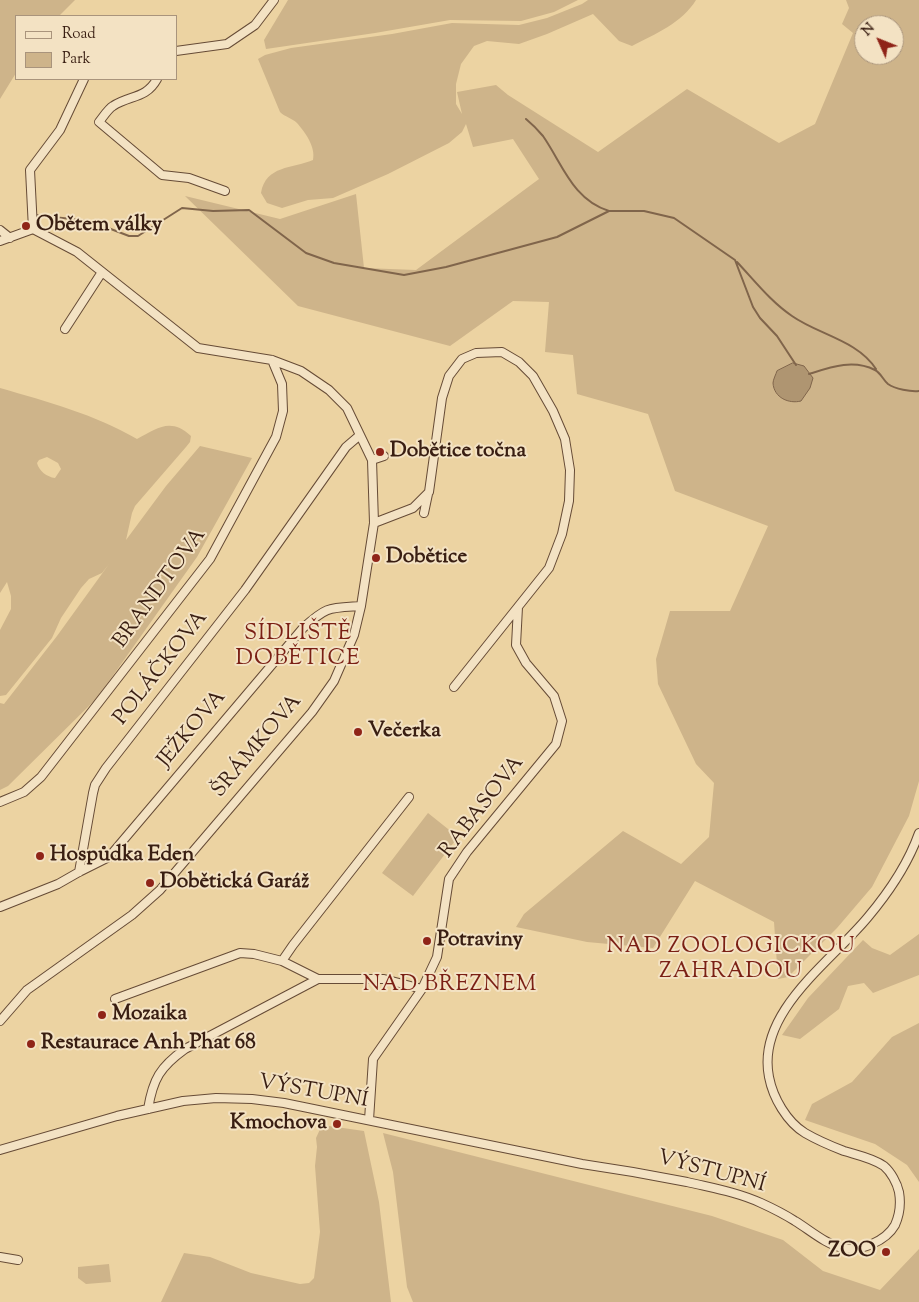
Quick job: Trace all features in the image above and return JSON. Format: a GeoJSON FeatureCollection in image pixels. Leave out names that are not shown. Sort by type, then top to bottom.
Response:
{"type":"FeatureCollection","features":[{"type":"Feature","properties":{"kind":"street"},"geometry":{"type":"LineString","coordinates":[[178,52],[227,44],[255,25],[274,0]]}},
{"type":"Feature","properties":{"kind":"street"},"geometry":{"type":"LineString","coordinates":[[0,241],[34,229],[30,170],[60,130],[84,80]]}},
{"type":"Feature","properties":{"kind":"street"},"geometry":{"type":"LineString","coordinates":[[156,80],[153,86],[144,93],[112,106],[99,122],[162,175],[189,178],[225,191]]}},
{"type":"Feature","properties":{"kind":"street","name":"ŠRÁMKOVA"},"geometry":{"type":"LineString","coordinates":[[2,1015],[27,990],[132,915],[160,890],[299,727],[329,688],[345,659],[354,635],[361,606],[374,523],[372,460],[347,408],[329,390],[301,371],[272,360],[198,348],[77,252],[34,229]]}},
{"type":"Feature","properties":{"kind":"street"},"geometry":{"type":"LineString","coordinates":[[0,230],[10,238]]}},
{"type":"Feature","properties":{"kind":"street"},"geometry":{"type":"LineString","coordinates":[[66,329],[102,272]]}},
{"type":"Feature","properties":{"kind":"street"},"geometry":{"type":"LineString","coordinates":[[424,513],[429,492],[442,398],[449,376],[462,359],[476,353],[502,352],[519,362],[533,376],[553,411],[565,439],[570,470],[569,500],[562,534],[548,568],[454,687]]}},
{"type":"Feature","properties":{"kind":"street","name":"BRANDTOVA"},"geometry":{"type":"LineString","coordinates":[[0,802],[24,792],[41,777],[210,558],[276,437],[283,411],[282,384],[272,360]]}},
{"type":"Feature","properties":{"kind":"street","name":"POLÁČKOVA"},"geometry":{"type":"LineString","coordinates":[[79,872],[96,785],[106,768],[246,590],[346,447],[360,435]]}},
{"type":"Feature","properties":{"kind":"street"},"geometry":{"type":"LineString","coordinates":[[372,460],[384,456]]}},
{"type":"Feature","properties":{"kind":"street"},"geometry":{"type":"LineString","coordinates":[[374,523],[413,508],[429,492]]}},
{"type":"Feature","properties":{"kind":"street","name":"JEŽKOVA"},"geometry":{"type":"LineString","coordinates":[[79,872],[109,857],[303,628],[318,614],[330,608],[361,606]]}},
{"type":"Feature","properties":{"kind":"street","name":"RABASOVA"},"geometry":{"type":"LineString","coordinates":[[370,1120],[373,1059],[422,989],[436,957],[449,879],[467,852],[556,744],[562,721],[554,696],[526,663],[516,646],[518,607]]}},
{"type":"Feature","properties":{"kind":"street"},"geometry":{"type":"LineString","coordinates":[[282,961],[408,798]]}},
{"type":"Feature","properties":{"kind":"street","name":"VÝSTUPNÍ"},"geometry":{"type":"LineString","coordinates":[[0,1150],[148,1108],[184,1101],[216,1098],[252,1099],[284,1103],[582,1164],[640,1173],[744,1196],[792,1218],[830,1244],[855,1249],[882,1238],[894,1227],[901,1201],[898,1187],[884,1166],[823,1142],[795,1126],[774,1095],[767,1066],[768,1047],[771,1034],[789,1002],[868,917],[900,872],[919,833]]}},
{"type":"Feature","properties":{"kind":"street"},"geometry":{"type":"LineString","coordinates":[[0,907],[58,884],[79,872]]}},
{"type":"Feature","properties":{"kind":"street"},"geometry":{"type":"LineString","coordinates":[[115,999],[240,953],[254,954],[282,961],[318,979],[384,979],[422,989]]}},
{"type":"Feature","properties":{"kind":"street"},"geometry":{"type":"LineString","coordinates":[[148,1108],[150,1095],[161,1070],[168,1061],[185,1049],[318,979]]}},
{"type":"Feature","properties":{"kind":"street"},"geometry":{"type":"LineString","coordinates":[[0,1256],[18,1260]]}},
{"type":"Feature","properties":{"kind":"green space"},"geometry":{"type":"Polygon","coordinates":[[[0,0],[75,0],[60,15],[15,15],[15,75],[0,99],[0,0]]]}},
{"type":"Feature","properties":{"kind":"green space"},"geometry":{"type":"Polygon","coordinates":[[[288,0],[578,0],[554,12],[521,21],[450,20],[266,49],[264,40],[288,0]]]}},
{"type":"Feature","properties":{"kind":"green space"},"geometry":{"type":"Polygon","coordinates":[[[588,0],[696,0],[676,21],[632,46],[619,41],[593,14],[519,44],[487,41],[474,46],[461,64],[456,84],[456,104],[462,114],[457,92],[496,85],[508,95],[598,152],[687,89],[779,143],[815,124],[853,33],[842,24],[849,8],[846,0],[919,0],[919,781],[909,816],[872,887],[837,928],[788,977],[778,979],[774,922],[695,881],[653,948],[587,942],[516,927],[524,914],[623,831],[681,864],[709,837],[714,783],[696,764],[658,684],[656,659],[670,611],[730,611],[768,526],[675,491],[648,414],[577,394],[573,355],[545,352],[549,302],[513,301],[450,346],[298,306],[185,196],[280,219],[356,194],[364,268],[416,270],[539,179],[513,139],[473,147],[466,124],[462,132],[449,143],[388,174],[333,198],[308,200],[282,208],[267,203],[261,193],[268,177],[281,169],[313,160],[314,155],[306,135],[297,123],[280,112],[258,59],[265,55],[291,48],[392,34],[452,23],[519,25],[547,18],[588,0]]]}},
{"type":"Feature","properties":{"kind":"green space"},"geometry":{"type":"Polygon","coordinates":[[[0,388],[104,422],[137,439],[164,426],[177,427],[191,436],[190,442],[186,447],[135,506],[126,540],[166,486],[200,446],[252,458],[197,557],[97,698],[8,786],[0,790],[0,703],[4,704],[57,636],[109,564],[102,573],[89,579],[81,588],[61,618],[52,638],[6,695],[0,696],[0,630],[11,609],[11,596],[7,582],[0,593],[0,388]],[[47,457],[39,460],[37,463],[44,473],[55,478],[61,469],[58,463],[47,457]]]}},
{"type":"Feature","properties":{"kind":"green space"},"geometry":{"type":"Polygon","coordinates":[[[428,813],[458,837],[413,896],[382,873],[428,813]]]}},
{"type":"Feature","properties":{"kind":"green space"},"geometry":{"type":"Polygon","coordinates":[[[919,934],[919,975],[873,993],[864,983],[848,986],[839,1009],[800,1039],[782,1035],[808,998],[863,940],[872,948],[890,955],[919,934]]]}},
{"type":"Feature","properties":{"kind":"green space"},"geometry":{"type":"Polygon","coordinates":[[[919,1023],[919,1182],[907,1165],[875,1144],[805,1120],[812,1104],[852,1082],[892,1037],[919,1023]]]}},
{"type":"Feature","properties":{"kind":"green space"},"geometry":{"type":"Polygon","coordinates":[[[322,1125],[364,1131],[379,1202],[391,1302],[161,1302],[184,1253],[210,1257],[251,1273],[300,1284],[309,1283],[314,1278],[320,1232],[315,1166],[316,1138],[322,1125]]]}},
{"type":"Feature","properties":{"kind":"green space"},"geometry":{"type":"Polygon","coordinates":[[[383,1133],[712,1216],[783,1240],[823,1271],[880,1290],[919,1249],[919,1302],[413,1302],[407,1287],[393,1172],[383,1133]]]}},
{"type":"Feature","properties":{"kind":"green space"},"geometry":{"type":"Polygon","coordinates":[[[109,1264],[111,1282],[86,1284],[78,1278],[78,1267],[109,1264]]]}},
{"type":"Feature","properties":{"kind":"shaded area"},"geometry":{"type":"Polygon","coordinates":[[[793,363],[804,366],[813,378],[810,388],[801,401],[796,402],[787,401],[779,396],[773,383],[777,371],[793,363]]]}},
{"type":"Feature","properties":{"kind":"waterway"},"geometry":{"type":"LineString","coordinates":[[526,119],[543,136],[570,180],[586,199],[609,211]]}},
{"type":"Feature","properties":{"kind":"waterway"},"geometry":{"type":"LineString","coordinates":[[35,215],[90,221],[129,236],[138,236],[182,208],[213,211],[249,210],[306,253],[334,263],[404,275],[446,267],[557,237],[609,211],[644,211],[674,218],[735,260],[753,307],[760,318],[777,336],[796,365]]}},
{"type":"Feature","properties":{"kind":"waterway"},"geometry":{"type":"LineString","coordinates":[[737,262],[784,310],[803,323],[859,351],[876,369]]}},
{"type":"Feature","properties":{"kind":"waterway"},"geometry":{"type":"LineString","coordinates":[[809,374],[842,365],[858,365],[877,371],[891,386],[903,390],[919,391]]}},
{"type":"Feature","properties":{"kind":"place","name":"Obětem války"},"geometry":{"type":"Point","coordinates":[26,226]}},
{"type":"Feature","properties":{"kind":"place","name":"Dobětice točna"},"geometry":{"type":"Point","coordinates":[380,452]}},
{"type":"Feature","properties":{"kind":"place","name":"Dobětice"},"geometry":{"type":"Point","coordinates":[376,558]}},
{"type":"Feature","properties":{"kind":"place","name":"Večerka"},"geometry":{"type":"Point","coordinates":[358,732]}},
{"type":"Feature","properties":{"kind":"place","name":"Hospůdka Eden"},"geometry":{"type":"Point","coordinates":[40,856]}},
{"type":"Feature","properties":{"kind":"place","name":"Dobětická Garáž"},"geometry":{"type":"Point","coordinates":[150,883]}},
{"type":"Feature","properties":{"kind":"place","name":"Potraviny"},"geometry":{"type":"Point","coordinates":[427,941]}},
{"type":"Feature","properties":{"kind":"place","name":"Mozaika"},"geometry":{"type":"Point","coordinates":[102,1015]}},
{"type":"Feature","properties":{"kind":"place","name":"Restaurace Anh Phat 68"},"geometry":{"type":"Point","coordinates":[31,1044]}},
{"type":"Feature","properties":{"kind":"place","name":"Kmochova"},"geometry":{"type":"Point","coordinates":[337,1124]}},
{"type":"Feature","properties":{"kind":"place","name":"ZOO"},"geometry":{"type":"Point","coordinates":[886,1252]}},
{"type":"Feature","properties":{"kind":"district","name":"SÍDLIŠTĚ DOBĚTICE"},"geometry":{"type":"Point","coordinates":[298,648]}},
{"type":"Feature","properties":{"kind":"district","name":"NAD ZOOLOGICKOU ZAHRADOU"},"geometry":{"type":"Point","coordinates":[731,960]}},
{"type":"Feature","properties":{"kind":"district","name":"NAD BŘEZNEM"},"geometry":{"type":"Point","coordinates":[450,986]}}]}
